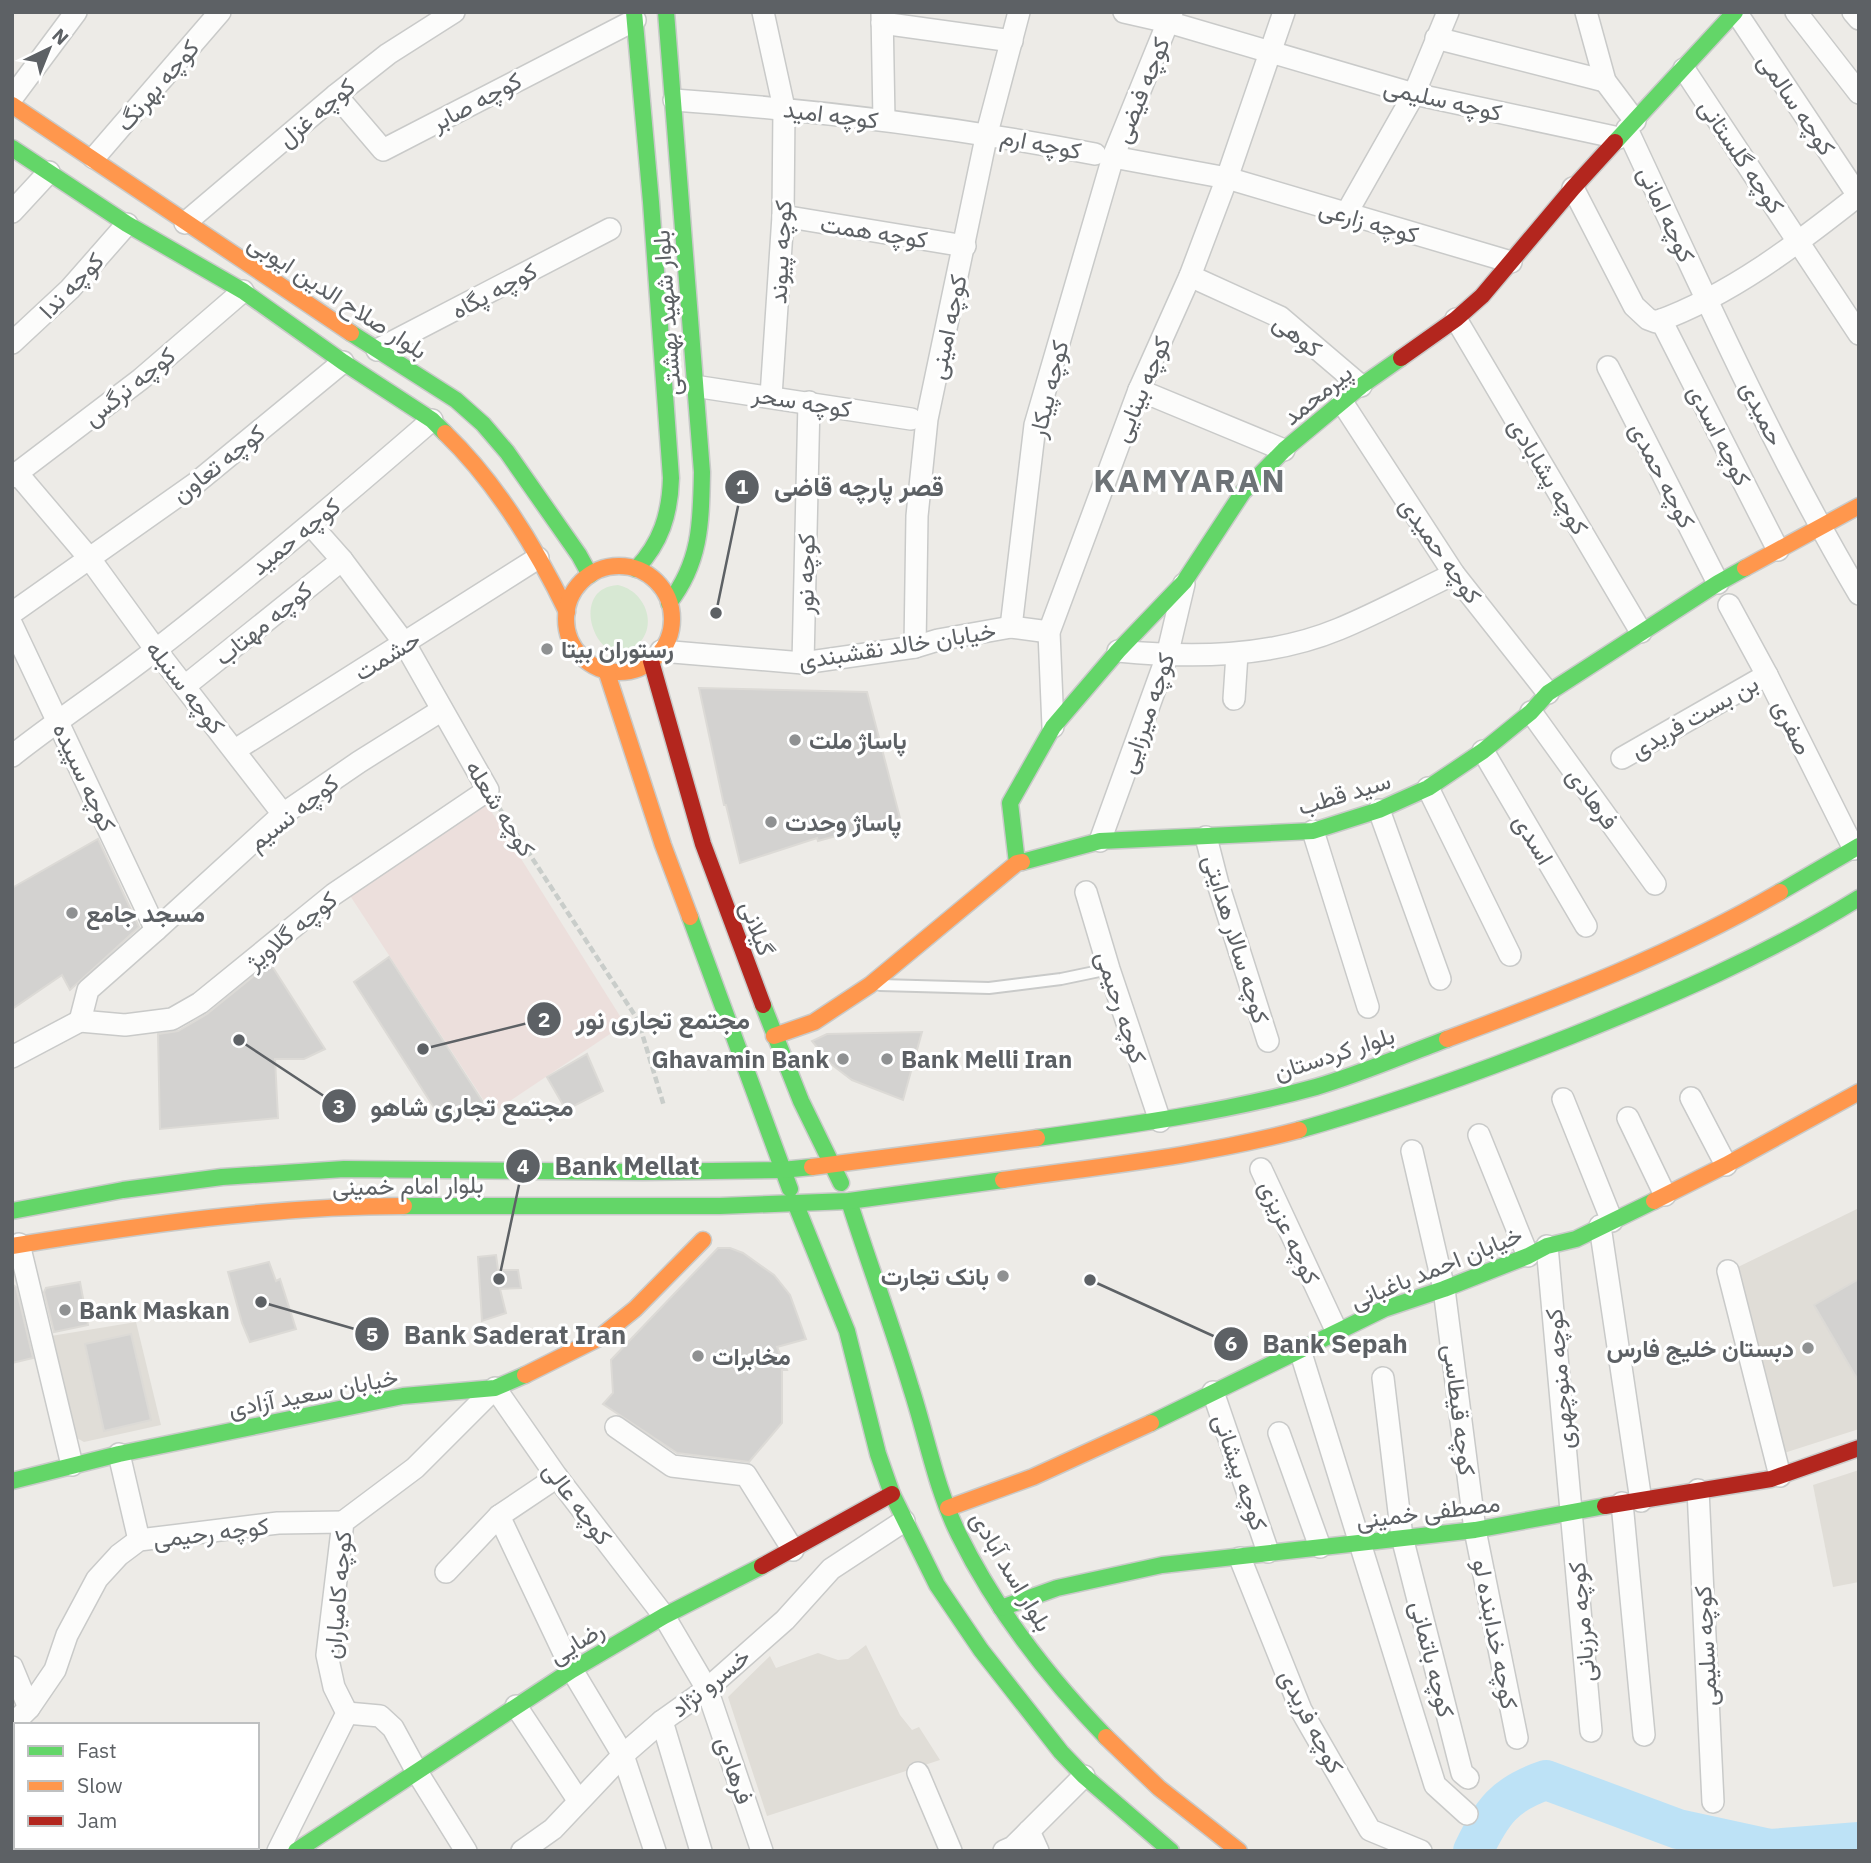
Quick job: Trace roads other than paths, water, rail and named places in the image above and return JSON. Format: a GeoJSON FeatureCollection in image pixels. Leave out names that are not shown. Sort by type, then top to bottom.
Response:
{"type":"FeatureCollection","features":[{"type":"Feature","properties":{"kind":"main road","name":"بلوار شهید بهشتی"},"geometry":{"type":"LineString","coordinates":[[666,12],[702,472],[699,531],[687,577],[670,603]]}},
{"type":"Feature","properties":{"kind":"main road","name":"پیرمحمد"},"geometry":{"type":"LineString","coordinates":[[1017,863],[1010,803],[1053,727],[1118,651],[1184,582],[1243,492],[1284,450],[1361,386],[1456,319],[1482,296],[1573,188],[1736,12]]}},
{"type":"Feature","properties":{"kind":"main road","name":"بلوار شهید بهشتی"},"geometry":{"type":"LineString","coordinates":[[635,16],[671,478],[669,509],[664,527],[651,555],[636,569]]}},
{"type":"Feature","properties":{"kind":"main road","name":"بلوار صلاح الدین ایوبی"},"geometry":{"type":"LineString","coordinates":[[12,105],[377,351],[456,400],[483,424],[507,452],[590,575]]}},
{"type":"Feature","properties":{"kind":"main road","name":"بلوار صلاح الدین ایوبی"},"geometry":{"type":"LineString","coordinates":[[12,148],[127,224],[243,291],[343,362],[432,420],[467,454],[503,503],[538,558],[567,612]]}},
{"type":"Feature","properties":{"kind":"main road","name":"سید قطب"},"geometry":{"type":"LineString","coordinates":[[774,1037],[814,1022],[870,985],[1017,863],[1100,841],[1314,831],[1378,810],[1428,788],[1483,751],[1531,712],[1548,694],[1641,632],[1718,583],[1859,506]]}},
{"type":"Feature","properties":{"kind":"main road"},"geometry":{"type":"LineString","coordinates":[[612,566],[636,569],[657,582],[670,603],[670,633],[656,656],[630,670],[606,670],[586,659],[576,648],[567,627],[567,612],[574,591],[590,575],[612,566]]}},
{"type":"Feature","properties":{"kind":"main road","name":"گیلانی"},"geometry":{"type":"LineString","coordinates":[[656,656],[703,844],[774,1037],[849,1201]]}},
{"type":"Feature","properties":{"kind":"main road"},"geometry":{"type":"LineString","coordinates":[[606,670],[663,845],[782,1170],[848,1331],[878,1454],[904,1521],[937,1585],[981,1650],[1061,1752],[1084,1776],[1171,1851]]}},
{"type":"Feature","properties":{"kind":"main road","name":"بلوار کردستان"},"geometry":{"type":"LineString","coordinates":[[782,1170],[894,1158],[1160,1121],[1244,1105],[1319,1086],[1513,1014],[1656,955],[1747,911],[1856,848]]}},
{"type":"Feature","properties":{"kind":"main road"},"geometry":{"type":"LineString","coordinates":[[849,1201],[1168,1157],[1250,1143],[1342,1118],[1462,1079],[1659,1001],[1736,967],[1859,898]]}},
{"type":"Feature","properties":{"kind":"main road","name":"خیابان احمد باغبانی"},"geometry":{"type":"LineString","coordinates":[[948,1508],[1033,1477],[1384,1309],[1444,1289],[1547,1246],[1576,1239],[1726,1165],[1859,1093]]}},
{"type":"Feature","properties":{"kind":"main road","name":"بلوار امام خمینی"},"geometry":{"type":"LineString","coordinates":[[12,1211],[123,1190],[222,1177],[344,1169],[629,1172],[782,1170]]}},
{"type":"Feature","properties":{"kind":"main road","name":"بلوار امام خمینی"},"geometry":{"type":"LineString","coordinates":[[16,1245],[148,1224],[354,1206],[796,1205],[849,1201]]}},
{"type":"Feature","properties":{"kind":"main road","name":"بلوار اسد آبادی"},"geometry":{"type":"LineString","coordinates":[[849,1201],[948,1508],[972,1559],[1002,1608],[1049,1672],[1120,1752],[1168,1797],[1239,1851]]}},
{"type":"Feature","properties":{"kind":"main road","name":"خیابان سعید آزادی"},"geometry":{"type":"LineString","coordinates":[[12,1481],[118,1454],[403,1396],[495,1388],[545,1367],[599,1338],[635,1309],[704,1240]]}},
{"type":"Feature","properties":{"kind":"main road","name":"مصطفی خمینی"},"geometry":{"type":"LineString","coordinates":[[1002,1608],[1057,1588],[1162,1565],[1240,1558],[1268,1552],[1362,1543],[1402,1536],[1475,1530],[1780,1476],[1859,1448]]}},
{"type":"Feature","properties":{"kind":"main road","name":"رضایی"},"geometry":{"type":"LineString","coordinates":[[296,1851],[572,1670],[664,1616],[793,1550],[892,1494]]}},
{"type":"Feature","properties":{"kind":"street"},"geometry":{"type":"LineString","coordinates":[[12,97],[76,12]]}},
{"type":"Feature","properties":{"kind":"street","name":"کوچه بهرنگ"},"geometry":{"type":"LineString","coordinates":[[94,158],[220,12]]}},
{"type":"Feature","properties":{"kind":"street","name":"کوچه غزل"},"geometry":{"type":"LineString","coordinates":[[186,223],[335,95],[388,54],[454,12]]}},
{"type":"Feature","properties":{"kind":"street","name":"کوچه پیوند"},"geometry":{"type":"LineString","coordinates":[[763,12],[784,108],[783,216],[771,396]]}},
{"type":"Feature","properties":{"kind":"street","name":"کوچه امینی"},"geometry":{"type":"LineString","coordinates":[[915,647],[917,516],[928,419],[987,133],[1019,12]]}},
{"type":"Feature","properties":{"kind":"street","name":"کوچه سلیمی"},"geometry":{"type":"LineString","coordinates":[[1124,12],[1170,17],[1270,52],[1414,94],[1627,129]]}},
{"type":"Feature","properties":{"kind":"street","name":"کوچه بینایی"},"geometry":{"type":"LineString","coordinates":[[1053,727],[1049,632],[1139,390],[1190,276],[1284,12]]}},
{"type":"Feature","properties":{"kind":"street"},"geometry":{"type":"LineString","coordinates":[[1346,214],[1414,94],[1448,12]]}},
{"type":"Feature","properties":{"kind":"street"},"geometry":{"type":"LineString","coordinates":[[1436,38],[1605,82],[1586,12]]}},
{"type":"Feature","properties":{"kind":"street","name":"کوچه سالمی"},"geometry":{"type":"LineString","coordinates":[[1736,12],[1858,196]]}},
{"type":"Feature","properties":{"kind":"street"},"geometry":{"type":"LineString","coordinates":[[1796,12],[1859,93]]}},
{"type":"Feature","properties":{"kind":"street"},"geometry":{"type":"LineString","coordinates":[[1853,12],[1859,19]]}},
{"type":"Feature","properties":{"kind":"street","name":"کوچه صابر"},"geometry":{"type":"LineString","coordinates":[[335,95],[383,150],[635,16]]}},
{"type":"Feature","properties":{"kind":"street","name":"کوچه فیضی"},"geometry":{"type":"LineString","coordinates":[[1104,155],[1170,17]]}},
{"type":"Feature","properties":{"kind":"street"},"geometry":{"type":"LineString","coordinates":[[884,120],[882,18],[1012,41]]}},
{"type":"Feature","properties":{"kind":"street","name":"کوچه گلستانی"},"geometry":{"type":"LineString","coordinates":[[1684,69],[1859,334]]}},
{"type":"Feature","properties":{"kind":"street","name":"کوچه امانی"},"geometry":{"type":"LineString","coordinates":[[1605,82],[1707,300]]}},
{"type":"Feature","properties":{"kind":"street","name":"کوچه امید"},"geometry":{"type":"LineString","coordinates":[[674,100],[784,108],[987,133]]}},
{"type":"Feature","properties":{"kind":"street","name":"کوچه ارم"},"geometry":{"type":"LineString","coordinates":[[987,133],[1227,178]]}},
{"type":"Feature","properties":{"kind":"street","name":"کوچه پیکار"},"geometry":{"type":"LineString","coordinates":[[1011,627],[1035,425],[1104,155]]}},
{"type":"Feature","properties":{"kind":"street"},"geometry":{"type":"LineString","coordinates":[[12,212],[49,172]]}},
{"type":"Feature","properties":{"kind":"street","name":"کوچه زارعی"},"geometry":{"type":"LineString","coordinates":[[1227,178],[1511,262]]}},
{"type":"Feature","properties":{"kind":"street"},"geometry":{"type":"LineString","coordinates":[[1573,188],[1634,306],[1648,319],[1656,322],[1707,300],[1800,242],[1858,196]]}},
{"type":"Feature","properties":{"kind":"street","name":"کوچه همت"},"geometry":{"type":"LineString","coordinates":[[783,216],[965,246]]}},
{"type":"Feature","properties":{"kind":"street","name":"کوچه ندا"},"geometry":{"type":"LineString","coordinates":[[12,343],[70,289],[127,224]]}},
{"type":"Feature","properties":{"kind":"street","name":"کوچه پگاه"},"geometry":{"type":"LineString","coordinates":[[377,351],[610,229]]}},
{"type":"Feature","properties":{"kind":"street","name":"کوهی"},"geometry":{"type":"LineString","coordinates":[[1190,276],[1280,317],[1361,386]]}},
{"type":"Feature","properties":{"kind":"street","name":"کوچه نرگس"},"geometry":{"type":"LineString","coordinates":[[15,475],[141,379],[243,291]]}},
{"type":"Feature","properties":{"kind":"street","name":"حمیدی"},"geometry":{"type":"LineString","coordinates":[[1707,300],[1819,527],[1859,594]]}},
{"type":"Feature","properties":{"kind":"street","name":"کوچه پشابادی"},"geometry":{"type":"LineString","coordinates":[[1456,319],[1641,632]]}},
{"type":"Feature","properties":{"kind":"street","name":"کوچه اسدی"},"geometry":{"type":"LineString","coordinates":[[1661,320],[1778,550]]}},
{"type":"Feature","properties":{"kind":"street","name":"کوچه تعاون"},"geometry":{"type":"LineString","coordinates":[[12,613],[196,483],[343,362]]}},
{"type":"Feature","properties":{"kind":"street","name":"کوچه حمدی"},"geometry":{"type":"LineString","coordinates":[[1608,368],[1718,583]]}},
{"type":"Feature","properties":{"kind":"street","name":"کوچه سحر"},"geometry":{"type":"LineString","coordinates":[[694,386],[911,418]]}},
{"type":"Feature","properties":{"kind":"street"},"geometry":{"type":"LineString","coordinates":[[1139,390],[1284,450]]}},
{"type":"Feature","properties":{"kind":"street","name":"کوچه نور"},"geometry":{"type":"LineString","coordinates":[[803,663],[809,402]]}},
{"type":"Feature","properties":{"kind":"street","name":"کوچه حمیدی"},"geometry":{"type":"LineString","coordinates":[[1342,402],[1454,574],[1548,694]]}},
{"type":"Feature","properties":{"kind":"street","name":"کوچه حمید"},"geometry":{"type":"LineString","coordinates":[[12,755],[156,650],[311,524],[432,420]]}},
{"type":"Feature","properties":{"kind":"street","name":"کوچه سنبله"},"geometry":{"type":"LineString","coordinates":[[15,475],[90,559],[156,650],[283,814]]}},
{"type":"Feature","properties":{"kind":"street","name":"کوچه شعله"},"geometry":{"type":"LineString","coordinates":[[311,524],[342,560],[405,644],[488,790]]}},
{"type":"Feature","properties":{"kind":"street","name":"حشمت"},"geometry":{"type":"LineString","coordinates":[[235,750],[538,558]]}},
{"type":"Feature","properties":{"kind":"street","name":"کوچه مهتاب"},"geometry":{"type":"LineString","coordinates":[[185,686],[342,560]]}},
{"type":"Feature","properties":{"kind":"street"},"geometry":{"type":"LineString","coordinates":[[1118,651],[1167,656],[1237,654],[1302,640],[1337,630],[1454,574]]}},
{"type":"Feature","properties":{"kind":"street","name":"کوچه میرزایی"},"geometry":{"type":"LineString","coordinates":[[1100,841],[1167,656],[1184,582]]}},
{"type":"Feature","properties":{"kind":"street","name":"صفری"},"geometry":{"type":"LineString","coordinates":[[1729,605],[1856,848]]}},
{"type":"Feature","properties":{"kind":"street","name":"کوچه سپیده"},"geometry":{"type":"LineString","coordinates":[[12,625],[156,930]]}},
{"type":"Feature","properties":{"kind":"street","name":"خیابان خالد نقشبندی"},"geometry":{"type":"LineString","coordinates":[[656,656],[803,663],[915,647],[938,640],[1011,627],[1049,632]]}},
{"type":"Feature","properties":{"kind":"street"},"geometry":{"type":"LineString","coordinates":[[1234,699],[1237,654]]}},
{"type":"Feature","properties":{"kind":"street","name":"بن بست فریدی"},"geometry":{"type":"LineString","coordinates":[[1622,758],[1767,674]]}},
{"type":"Feature","properties":{"kind":"street","name":"کوچه نسیم"},"geometry":{"type":"LineString","coordinates":[[80,1021],[88,990],[283,814],[442,710]]}},
{"type":"Feature","properties":{"kind":"street","name":"فرهادی"},"geometry":{"type":"LineString","coordinates":[[1531,712],[1655,884]]}},
{"type":"Feature","properties":{"kind":"street","name":"اسدی"},"geometry":{"type":"LineString","coordinates":[[1483,751],[1586,926]]}},
{"type":"Feature","properties":{"kind":"street"},"geometry":{"type":"LineString","coordinates":[[1428,788],[1510,955]]}},
{"type":"Feature","properties":{"kind":"street","name":"کوچه گلاویژ"},"geometry":{"type":"LineString","coordinates":[[80,1021],[125,1025],[172,1019],[181,1014],[200,1003],[334,894],[488,790]]}},
{"type":"Feature","properties":{"kind":"street"},"geometry":{"type":"LineString","coordinates":[[1378,810],[1440,979]]}},
{"type":"Feature","properties":{"kind":"street"},"geometry":{"type":"LineString","coordinates":[[1314,831],[1368,1007]]}},
{"type":"Feature","properties":{"kind":"street","name":"کوچه سالار هدایتی"},"geometry":{"type":"LineString","coordinates":[[1206,837],[1218,884],[1268,1041]]}},
{"type":"Feature","properties":{"kind":"street","name":"کوچه رحیمی"},"geometry":{"type":"LineString","coordinates":[[1086,892],[1160,1121]]}},
{"type":"Feature","properties":{"kind":"street"},"geometry":{"type":"LineString","coordinates":[[12,1057],[80,1021]]}},
{"type":"Feature","properties":{"kind":"street"},"geometry":{"type":"LineString","coordinates":[[1691,1098],[1726,1165]]}},
{"type":"Feature","properties":{"kind":"street"},"geometry":{"type":"LineString","coordinates":[[1563,1099],[1606,1224],[1631,1502],[1644,1735]]}},
{"type":"Feature","properties":{"kind":"street"},"geometry":{"type":"LineString","coordinates":[[1628,1118],[1665,1195]]}},
{"type":"Feature","properties":{"kind":"street"},"geometry":{"type":"LineString","coordinates":[[1479,1135],[1528,1256]]}},
{"type":"Feature","properties":{"kind":"street","name":"کوچه قیطاسی"},"geometry":{"type":"LineString","coordinates":[[1412,1151],[1444,1289],[1475,1530]]}},
{"type":"Feature","properties":{"kind":"street","name":"کوچه عزیزی"},"geometry":{"type":"LineString","coordinates":[[1261,1169],[1337,1332]]}},
{"type":"Feature","properties":{"kind":"street"},"geometry":{"type":"LineString","coordinates":[[16,1245],[72,1465]]}},
{"type":"Feature","properties":{"kind":"street","name":"کوچه منوچهری"},"geometry":{"type":"LineString","coordinates":[[1547,1246],[1571,1513]]}},
{"type":"Feature","properties":{"kind":"street"},"geometry":{"type":"LineString","coordinates":[[1728,1271],[1780,1476]]}},
{"type":"Feature","properties":{"kind":"street"},"geometry":{"type":"LineString","coordinates":[[1300,1350],[1435,1785],[1467,1814]]}},
{"type":"Feature","properties":{"kind":"street","name":"کوچه باتمانی"},"geometry":{"type":"LineString","coordinates":[[1383,1378],[1402,1536],[1462,1773],[1468,1778]]}},
{"type":"Feature","properties":{"kind":"street","name":"کوچه عالی"},"geometry":{"type":"LineString","coordinates":[[495,1388],[557,1477],[664,1616]]}},
{"type":"Feature","properties":{"kind":"street","name":"کوچه کامیاران"},"geometry":{"type":"LineString","coordinates":[[347,1713],[334,1687],[327,1655],[342,1521],[415,1468],[495,1388]]}},
{"type":"Feature","properties":{"kind":"street","name":"کوچه پیشانی"},"geometry":{"type":"LineString","coordinates":[[1213,1392],[1268,1552]]}},
{"type":"Feature","properties":{"kind":"street"},"geometry":{"type":"LineString","coordinates":[[616,1426],[672,1466],[746,1475],[793,1550]]}},
{"type":"Feature","properties":{"kind":"street"},"geometry":{"type":"LineString","coordinates":[[1279,1433],[1320,1547]]}},
{"type":"Feature","properties":{"kind":"street"},"geometry":{"type":"LineString","coordinates":[[118,1454],[139,1540]]}},
{"type":"Feature","properties":{"kind":"street"},"geometry":{"type":"LineString","coordinates":[[446,1572],[499,1516],[557,1477]]}},
{"type":"Feature","properties":{"kind":"street","name":"کوچه سلیمی"},"geometry":{"type":"LineString","coordinates":[[1698,1490],[1713,1802]]}},
{"type":"Feature","properties":{"kind":"street","name":"کوچه مرزبانی"},"geometry":{"type":"LineString","coordinates":[[1571,1513],[1591,1731]]}},
{"type":"Feature","properties":{"kind":"street"},"geometry":{"type":"LineString","coordinates":[[499,1516],[572,1670],[623,1755],[654,1851]]}},
{"type":"Feature","properties":{"kind":"street","name":"کوچه رحیمی"},"geometry":{"type":"LineString","coordinates":[[12,1725],[29,1708],[55,1670],[67,1635],[97,1579],[119,1555],[139,1540],[278,1523],[342,1521]]}},
{"type":"Feature","properties":{"kind":"street","name":"خسرو نژاد"},"geometry":{"type":"LineString","coordinates":[[522,1851],[553,1829],[623,1755],[662,1721],[707,1689],[785,1620],[831,1569],[904,1521]]}},
{"type":"Feature","properties":{"kind":"street","name":"کوچه خدابنده لو"},"geometry":{"type":"LineString","coordinates":[[1475,1530],[1517,1738]]}},
{"type":"Feature","properties":{"kind":"street","name":"کوچه فریدی"},"geometry":{"type":"LineString","coordinates":[[1240,1558],[1301,1710],[1370,1830],[1421,1851]]}},
{"type":"Feature","properties":{"kind":"street","name":"فرهادی"},"geometry":{"type":"LineString","coordinates":[[664,1616],[707,1689],[762,1851]]}},
{"type":"Feature","properties":{"kind":"street"},"geometry":{"type":"LineString","coordinates":[[12,1667],[29,1708]]}},
{"type":"Feature","properties":{"kind":"street"},"geometry":{"type":"LineString","coordinates":[[516,1706],[578,1800]]}},
{"type":"Feature","properties":{"kind":"street"},"geometry":{"type":"LineString","coordinates":[[278,1851],[347,1713],[380,1716],[393,1728],[416,1772],[466,1851]]}},
{"type":"Feature","properties":{"kind":"street"},"geometry":{"type":"LineString","coordinates":[[662,1721],[701,1851]]}},
{"type":"Feature","properties":{"kind":"street"},"geometry":{"type":"LineString","coordinates":[[918,1773],[951,1851]]}},
{"type":"Feature","properties":{"kind":"street"},"geometry":{"type":"LineString","coordinates":[[1004,1851],[1013,1847],[1084,1776]]}},
{"type":"Feature","properties":{"kind":"street"},"geometry":{"type":"LineString","coordinates":[[553,1829],[559,1851]]}},
{"type":"Feature","properties":{"kind":"street"},"geometry":{"type":"LineString","coordinates":[[1030,1831],[1038,1851]]}},
{"type":"Feature","properties":{"kind":"lane"},"geometry":{"type":"LineString","coordinates":[[870,985],[989,988],[1061,979],[1109,969]]}},
{"type":"Feature","properties":{"kind":"waterway"},"geometry":{"type":"LineString","coordinates":[[1473,1851],[1493,1815],[1509,1798],[1546,1780],[1678,1829],[1770,1849],[1859,1842]]}},
{"type":"Feature","properties":{"kind":"place","name":"قصر پارچه قاضی"},"geometry":{"type":"Point","coordinates":[716,613]}},
{"type":"Feature","properties":{"kind":"place","name":"رستوران بیتا"},"geometry":{"type":"Point","coordinates":[547,649]}},
{"type":"Feature","properties":{"kind":"place","name":"پاساژ ملت"},"geometry":{"type":"Point","coordinates":[795,740]}},
{"type":"Feature","properties":{"kind":"place","name":"پاساژ وحدت"},"geometry":{"type":"Point","coordinates":[771,822]}},
{"type":"Feature","properties":{"kind":"place","name":"مسجد جامع"},"geometry":{"type":"Point","coordinates":[72,913]}},
{"type":"Feature","properties":{"kind":"place","name":"مجتمع تجاری شاهو"},"geometry":{"type":"Point","coordinates":[239,1040]}},
{"type":"Feature","properties":{"kind":"place","name":"مجتمع تجاری نور"},"geometry":{"type":"Point","coordinates":[423,1049]}},
{"type":"Feature","properties":{"kind":"place","name":"Ghavamin Bank"},"geometry":{"type":"Point","coordinates":[843,1059]}},
{"type":"Feature","properties":{"kind":"place","name":"Bank Melli Iran"},"geometry":{"type":"Point","coordinates":[887,1059]}},
{"type":"Feature","properties":{"kind":"place","name":"بانک تجارت"},"geometry":{"type":"Point","coordinates":[1003,1276]}},
{"type":"Feature","properties":{"kind":"place","name":"Bank Mellat"},"geometry":{"type":"Point","coordinates":[499,1279]}},
{"type":"Feature","properties":{"kind":"place","name":"Bank Sepah"},"geometry":{"type":"Point","coordinates":[1090,1280]}},
{"type":"Feature","properties":{"kind":"place","name":"Bank Saderat Iran"},"geometry":{"type":"Point","coordinates":[261,1302]}},
{"type":"Feature","properties":{"kind":"place","name":"Bank Maskan"},"geometry":{"type":"Point","coordinates":[65,1310]}},
{"type":"Feature","properties":{"kind":"place","name":"دبستان خلیج فارس"},"geometry":{"type":"Point","coordinates":[1808,1348]}},
{"type":"Feature","properties":{"kind":"place","name":"مخابرات"},"geometry":{"type":"Point","coordinates":[698,1356]}},
{"type":"Feature","properties":{"kind":"district","name":"KAMYARAN"},"geometry":{"type":"Point","coordinates":[1190,480]}}]}
